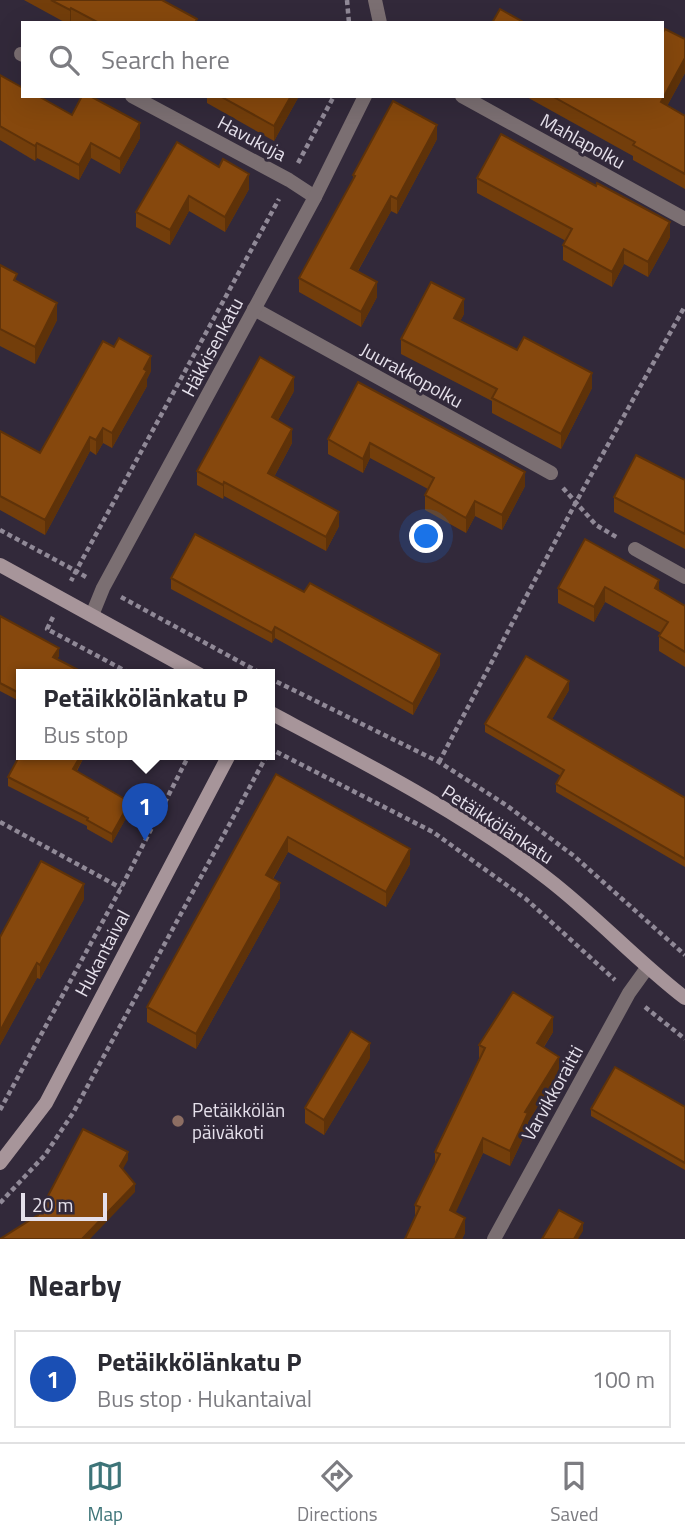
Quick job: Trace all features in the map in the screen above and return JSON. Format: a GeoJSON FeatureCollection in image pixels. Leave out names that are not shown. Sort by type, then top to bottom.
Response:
{"type":"FeatureCollection","features":[{"type":"Feature","properties":{"kind":"street"},"geometry":{"type":"LineString","coordinates":[[376,0],[380,21]]}},
{"type":"Feature","properties":{"kind":"street","name":"Havukuja"},"geometry":{"type":"LineString","coordinates":[[136,98],[289,180],[315,197]]}},
{"type":"Feature","properties":{"kind":"street","name":"Häkkisenkatu"},"geometry":{"type":"LineString","coordinates":[[92,615],[103,588],[315,197],[364,98]]}},
{"type":"Feature","properties":{"kind":"street","name":"Mahlapolku"},"geometry":{"type":"LineString","coordinates":[[466,98],[685,219]]}},
{"type":"Feature","properties":{"kind":"street","name":"Juurakkopolku"},"geometry":{"type":"LineString","coordinates":[[254,309],[551,473]]}},
{"type":"Feature","properties":{"kind":"street"},"geometry":{"type":"LineString","coordinates":[[635,549],[685,577]]}},
{"type":"Feature","properties":{"kind":"street"},"geometry":{"type":"LineString","coordinates":[[0,565],[190,669]]}},
{"type":"Feature","properties":{"kind":"street","name":"Petäikkölänkatu"},"geometry":{"type":"LineString","coordinates":[[275,715],[462,820],[548,879],[647,968],[685,998]]}},
{"type":"Feature","properties":{"kind":"street","name":"Hukantaival"},"geometry":{"type":"LineString","coordinates":[[0,1163],[46,1103],[226,760]]}},
{"type":"Feature","properties":{"kind":"street","name":"Varvikkoraitti"},"geometry":{"type":"LineString","coordinates":[[494,1239],[629,993],[647,968]]}},
{"type":"Feature","properties":{"kind":"path"},"geometry":{"type":"LineString","coordinates":[[347,0],[349,21]]}},
{"type":"Feature","properties":{"kind":"path"},"geometry":{"type":"LineString","coordinates":[[253,669],[76,572],[333,98]]}},
{"type":"Feature","properties":{"kind":"path"},"geometry":{"type":"LineString","coordinates":[[439,762],[575,504],[685,306]]}},
{"type":"Feature","properties":{"kind":"path"},"geometry":{"type":"LineString","coordinates":[[551,473],[575,504],[596,525],[635,549]]}},
{"type":"Feature","properties":{"kind":"path"},"geometry":{"type":"LineString","coordinates":[[47,628],[122,669]]}},
{"type":"Feature","properties":{"kind":"path"},"geometry":{"type":"LineString","coordinates":[[275,681],[439,762],[506,805],[575,856],[685,955]]}},
{"type":"Feature","properties":{"kind":"path"},"geometry":{"type":"LineString","coordinates":[[275,752],[433,832],[526,899],[629,993],[685,1039]]}},
{"type":"Feature","properties":{"kind":"path"},"geometry":{"type":"LineString","coordinates":[[0,1110],[121,888],[186,760]]}},
{"type":"Feature","properties":{"kind":"path"},"geometry":{"type":"LineString","coordinates":[[0,1203],[45,1155],[73,1113],[264,760]]}},
{"type":"Feature","properties":{"kind":"path"},"geometry":{"type":"LineString","coordinates":[[0,822],[121,888]]}},
{"type":"Feature","properties":{"kind":"building"},"geometry":{"type":"Polygon","coordinates":[[[51,0],[162,0],[197,19],[95,21],[71,8],[70,10],[51,0]]]}},
{"type":"Feature","properties":{"kind":"building"},"geometry":{"type":"Polygon","coordinates":[[[500,9],[521,21],[493,21],[500,9]]]}},
{"type":"Feature","properties":{"kind":"building"},"geometry":{"type":"Polygon","coordinates":[[[664,31],[685,39],[685,58],[664,96],[664,31]]]}},
{"type":"Feature","properties":{"kind":"building"},"geometry":{"type":"Polygon","coordinates":[[[0,75],[21,87],[21,98],[42,98],[72,115],[81,98],[94,98],[140,123],[120,159],[91,143],[79,165],[37,143],[35,146],[0,126],[0,75]]]}},
{"type":"Feature","properties":{"kind":"building"},"geometry":{"type":"Polygon","coordinates":[[[224,98],[290,98],[274,126],[224,98]]]}},
{"type":"Feature","properties":{"kind":"building"},"geometry":{"type":"Polygon","coordinates":[[[556,98],[663,98],[661,102],[685,116],[685,174],[633,145],[635,142],[556,98]]]}},
{"type":"Feature","properties":{"kind":"building"},"geometry":{"type":"Polygon","coordinates":[[[393,101],[437,125],[397,199],[391,196],[351,268],[377,282],[361,312],[299,278],[393,101]]]}},
{"type":"Feature","properties":{"kind":"building"},"geometry":{"type":"Polygon","coordinates":[[[501,134],[596,186],[597,183],[670,222],[648,262],[624,249],[612,272],[563,245],[572,229],[477,178],[501,134]]]}},
{"type":"Feature","properties":{"kind":"building"},"geometry":{"type":"Polygon","coordinates":[[[177,142],[219,167],[223,159],[249,174],[225,217],[189,196],[170,230],[136,212],[177,142]]]}},
{"type":"Feature","properties":{"kind":"building"},"geometry":{"type":"Polygon","coordinates":[[[0,265],[17,274],[14,280],[57,303],[35,347],[0,329],[0,265]]]}},
{"type":"Feature","properties":{"kind":"building"},"geometry":{"type":"Polygon","coordinates":[[[431,282],[464,299],[454,318],[517,350],[524,337],[592,373],[561,434],[492,398],[497,389],[401,339],[431,282]]]}},
{"type":"Feature","properties":{"kind":"building"},"geometry":{"type":"Polygon","coordinates":[[[119,338],[151,356],[144,369],[147,371],[112,433],[103,428],[96,440],[90,437],[45,520],[0,496],[0,431],[40,453],[103,341],[114,347],[119,338]]]}},
{"type":"Feature","properties":{"kind":"building"},"geometry":{"type":"Polygon","coordinates":[[[260,357],[294,377],[272,417],[292,429],[268,473],[339,512],[326,537],[224,482],[223,485],[197,471],[260,357]]]}},
{"type":"Feature","properties":{"kind":"building"},"geometry":{"type":"Polygon","coordinates":[[[358,382],[525,472],[502,515],[475,501],[466,518],[425,495],[434,478],[370,443],[363,459],[328,439],[358,382]]]}},
{"type":"Feature","properties":{"kind":"building"},"geometry":{"type":"Polygon","coordinates":[[[636,455],[685,480],[685,534],[614,497],[636,455]]]}},
{"type":"Feature","properties":{"kind":"building"},"geometry":{"type":"Polygon","coordinates":[[[195,534],[304,592],[310,583],[440,654],[413,704],[275,627],[272,633],[171,578],[195,534]]]}},
{"type":"Feature","properties":{"kind":"building"},"geometry":{"type":"Polygon","coordinates":[[[585,539],[659,580],[655,588],[685,606],[685,652],[659,636],[668,622],[605,587],[594,607],[558,588],[585,539]]]}},
{"type":"Feature","properties":{"kind":"building"},"geometry":{"type":"Polygon","coordinates":[[[0,616],[59,648],[53,657],[76,669],[16,669],[16,691],[0,683],[0,616]]]}},
{"type":"Feature","properties":{"kind":"building"},"geometry":{"type":"Polygon","coordinates":[[[526,656],[569,681],[548,717],[685,798],[685,859],[556,784],[564,770],[485,724],[526,656]]]}},
{"type":"Feature","properties":{"kind":"building"},"geometry":{"type":"Polygon","coordinates":[[[17,760],[78,760],[73,769],[130,802],[112,834],[87,820],[88,818],[8,777],[17,760]]]}},
{"type":"Feature","properties":{"kind":"building"},"geometry":{"type":"Polygon","coordinates":[[[276,774],[410,849],[386,892],[288,837],[266,875],[280,883],[196,1034],[147,1007],[276,774]]]}},
{"type":"Feature","properties":{"kind":"building"},"geometry":{"type":"Polygon","coordinates":[[[41,861],[84,884],[0,1031],[0,937],[41,861]]]}},
{"type":"Feature","properties":{"kind":"building"},"geometry":{"type":"Polygon","coordinates":[[[513,992],[553,1017],[537,1043],[559,1057],[525,1112],[528,1113],[510,1151],[483,1138],[450,1210],[465,1218],[455,1239],[405,1239],[420,1207],[415,1205],[440,1154],[435,1152],[485,1048],[479,1045],[513,992]]]}},
{"type":"Feature","properties":{"kind":"building"},"geometry":{"type":"Polygon","coordinates":[[[351,1031],[370,1043],[324,1120],[305,1108],[351,1031]]]}},
{"type":"Feature","properties":{"kind":"building"},"geometry":{"type":"Polygon","coordinates":[[[615,1067],[685,1107],[685,1163],[591,1109],[615,1067]]]}},
{"type":"Feature","properties":{"kind":"building"},"geometry":{"type":"Polygon","coordinates":[[[83,1129],[128,1152],[120,1166],[135,1184],[82,1239],[0,1239],[38,1215],[83,1129]]]}},
{"type":"Feature","properties":{"kind":"building"},"geometry":{"type":"Polygon","coordinates":[[[559,1210],[583,1223],[574,1239],[542,1239],[559,1210]]]}},
{"type":"Feature","properties":{"kind":"place","name":"Petäikkölänkatu P"},"geometry":{"type":"Point","coordinates":[145,841]}},
{"type":"Feature","properties":{"kind":"place","name":"Petäikkölän päiväkoti"},"geometry":{"type":"Point","coordinates":[178,1121]}}]}
